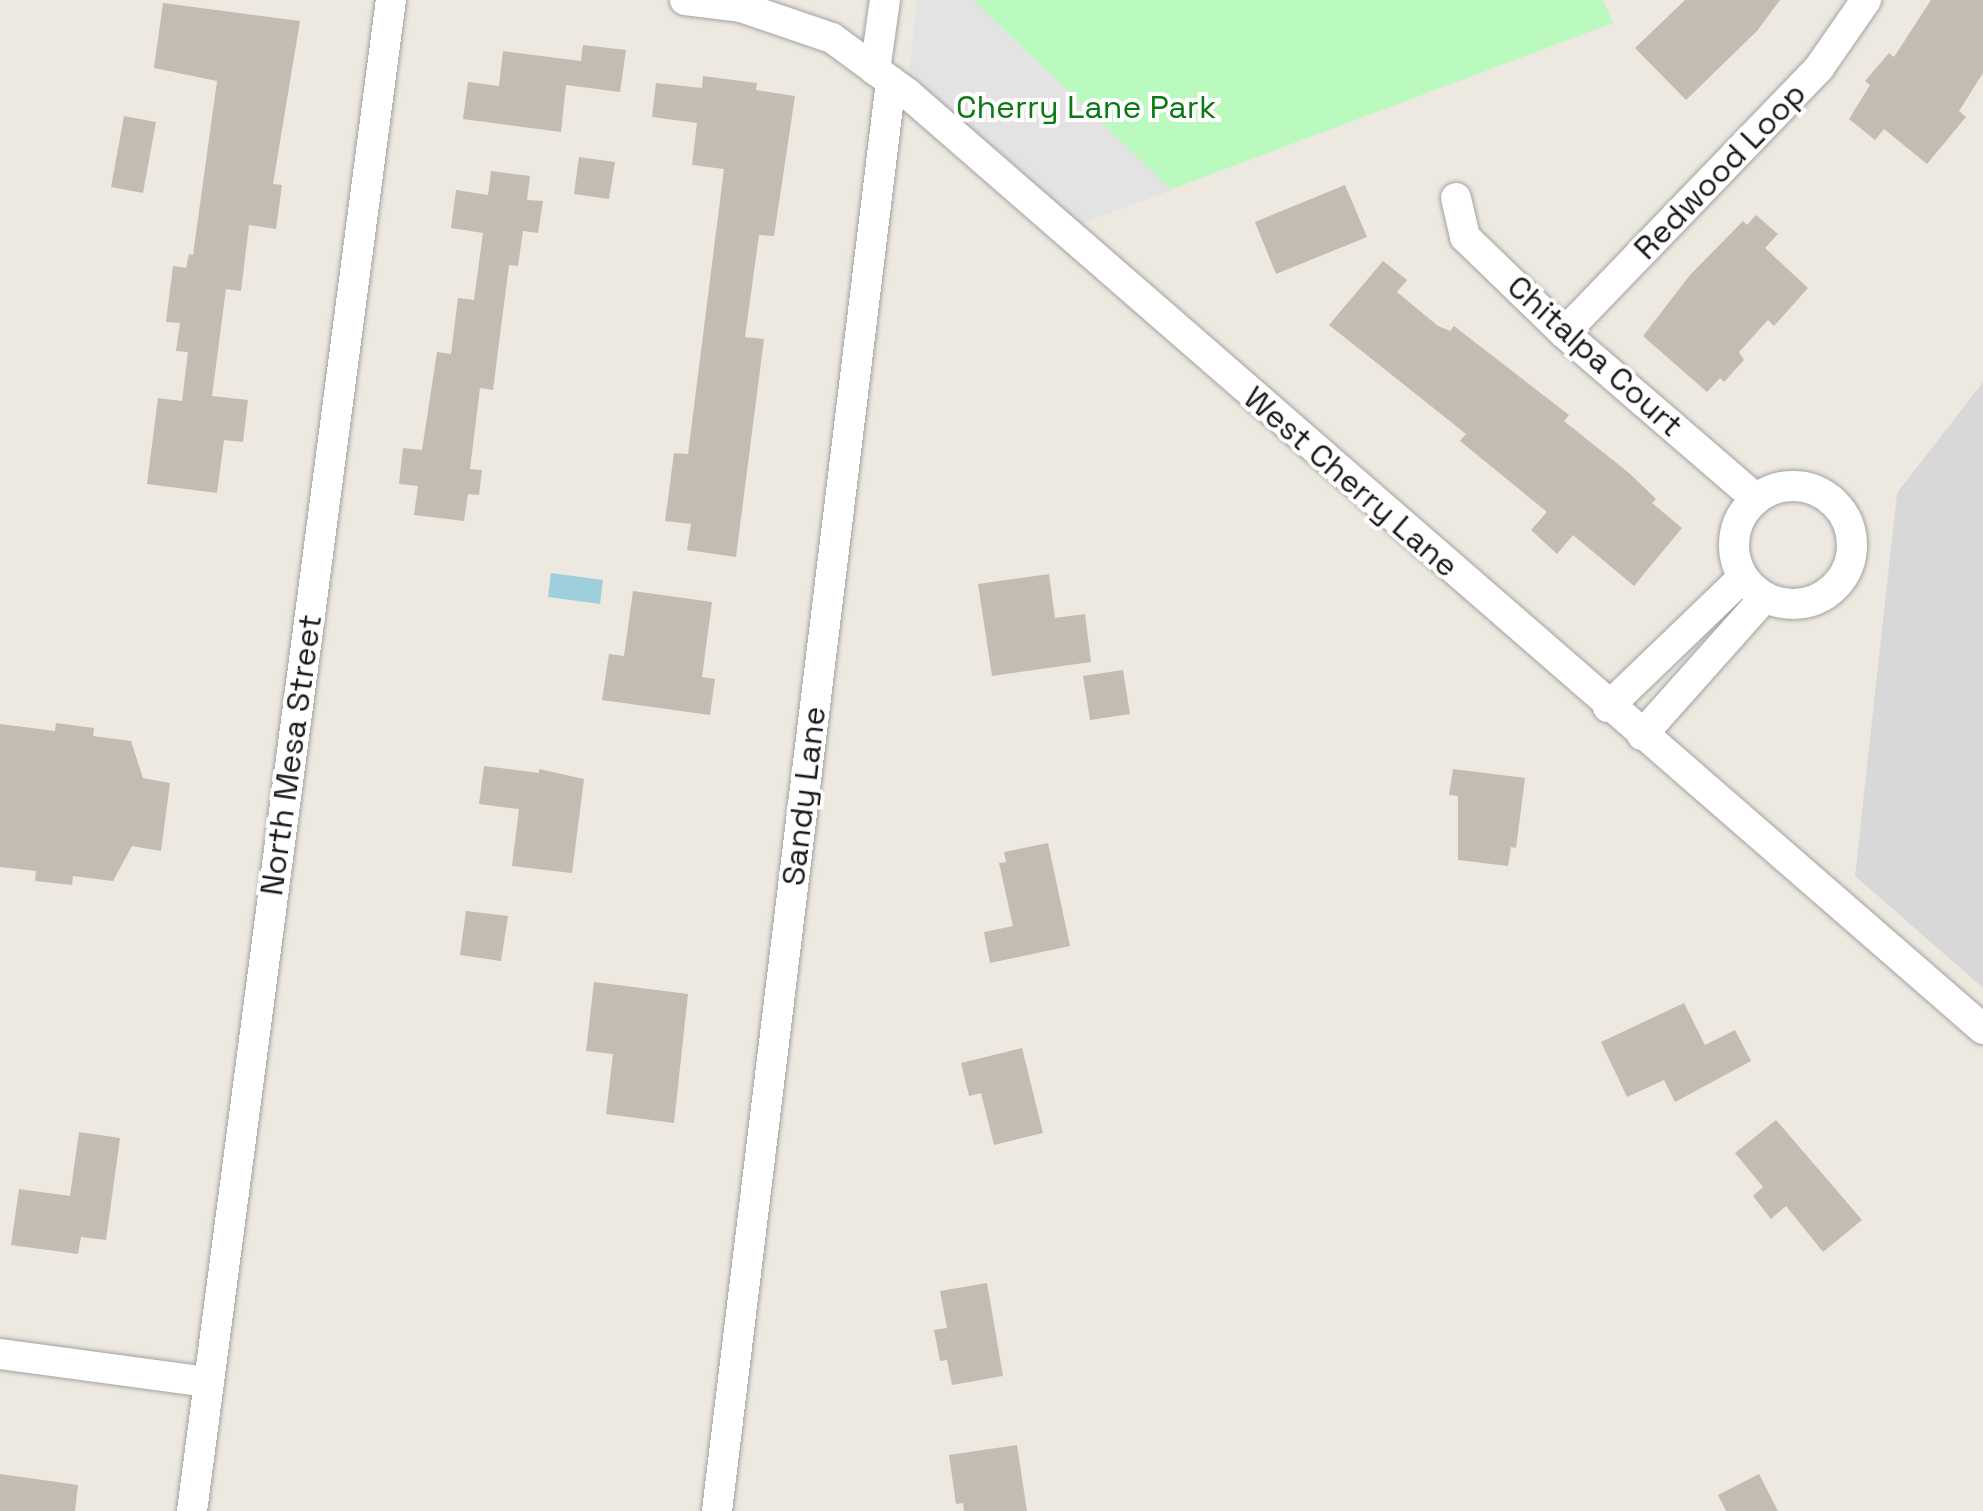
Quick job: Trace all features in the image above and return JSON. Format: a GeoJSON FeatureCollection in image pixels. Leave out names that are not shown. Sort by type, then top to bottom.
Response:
{"type":"FeatureCollection","features":[{"type":"Feature","properties":{"kind":"street","name":"North Mesa Street"},"geometry":{"type":"LineString","coordinates":[[192,1511],[391,0]]}},
{"type":"Feature","properties":{"kind":"street","name":"West Cherry Lane"},"geometry":{"type":"LineString","coordinates":[[686,0],[741,8],[797,24],[832,38],[883,76],[1983,1029]]}},
{"type":"Feature","properties":{"kind":"street","name":"Sandy Lane"},"geometry":{"type":"LineString","coordinates":[[718,1511],[883,76],[885,0]]}},
{"type":"Feature","properties":{"kind":"street","name":"Redwood Loop"},"geometry":{"type":"LineString","coordinates":[[1564,333],[1819,68],[1866,0]]}},
{"type":"Feature","properties":{"kind":"street","name":"Chitalpa Court"},"geometry":{"type":"LineString","coordinates":[[1456,198],[1465,236],[1564,333],[1756,499]]}},
{"type":"Feature","properties":{"kind":"street"},"geometry":{"type":"LineString","coordinates":[[1800,486],[1822,493],[1840,508],[1851,528],[1853,552],[1846,574],[1831,592],[1810,602],[1787,605],[1752,588],[1734,539],[1741,516],[1756,499],[1776,488],[1800,486]]}},
{"type":"Feature","properties":{"kind":"street"},"geometry":{"type":"LineString","coordinates":[[1608,706],[1752,588]]}},
{"type":"Feature","properties":{"kind":"street"},"geometry":{"type":"LineString","coordinates":[[1642,735],[1752,588]]}},
{"type":"Feature","properties":{"kind":"street"},"geometry":{"type":"LineString","coordinates":[[0,1354],[208,1382]]}},
{"type":"Feature","properties":{"kind":"shaded area"},"geometry":{"type":"Polygon","coordinates":[[[917,0],[973,0],[1172,190],[1063,230],[907,93],[917,0]]]}},
{"type":"Feature","properties":{"kind":"shaded area"},"geometry":{"type":"Polygon","coordinates":[[[1983,382],[1983,988],[1855,876],[1897,493],[1983,382]]]}},
{"type":"Feature","properties":{"kind":"green space","name":"Cherry Lane Park"},"geometry":{"type":"Polygon","coordinates":[[[918,0],[1603,0],[1613,23],[1063,230],[918,0]]]}},
{"type":"Feature","properties":{"kind":"water"},"geometry":{"type":"Polygon","coordinates":[[[551,573],[603,580],[600,604],[548,597],[551,573]]]}},
{"type":"Feature","properties":{"kind":"building"},"geometry":{"type":"Polygon","coordinates":[[[1685,0],[1780,0],[1757,31],[1686,100],[1635,48],[1685,0]]]}},
{"type":"Feature","properties":{"kind":"building"},"geometry":{"type":"Polygon","coordinates":[[[1931,0],[1983,0],[1983,73],[1959,111],[1966,117],[1927,164],[1884,129],[1875,140],[1849,119],[1870,85],[1865,81],[1889,53],[1894,57],[1931,0]]]}},
{"type":"Feature","properties":{"kind":"building"},"geometry":{"type":"Polygon","coordinates":[[[163,3],[300,21],[273,184],[282,185],[276,229],[249,225],[241,291],[226,289],[212,396],[248,400],[243,442],[224,440],[217,493],[147,484],[158,398],[182,401],[188,352],[176,351],[180,323],[166,322],[173,266],[186,268],[189,254],[193,255],[217,81],[154,68],[163,3]]]}},
{"type":"Feature","properties":{"kind":"building"},"geometry":{"type":"Polygon","coordinates":[[[583,45],[626,50],[620,92],[566,85],[561,132],[463,119],[468,82],[499,86],[503,51],[581,61],[583,45]]]}},
{"type":"Feature","properties":{"kind":"building"},"geometry":{"type":"Polygon","coordinates":[[[703,76],[757,83],[756,90],[795,96],[774,236],[759,235],[745,337],[764,339],[736,557],[687,550],[691,524],[665,521],[674,453],[688,454],[724,169],[692,165],[697,123],[652,117],[656,83],[702,88],[703,76]]]}},
{"type":"Feature","properties":{"kind":"building"},"geometry":{"type":"Polygon","coordinates":[[[124,116],[156,122],[143,193],[111,187],[124,116]]]}},
{"type":"Feature","properties":{"kind":"building"},"geometry":{"type":"Polygon","coordinates":[[[579,157],[615,162],[609,199],[574,194],[579,157]]]}},
{"type":"Feature","properties":{"kind":"building"},"geometry":{"type":"Polygon","coordinates":[[[491,171],[530,176],[527,200],[543,201],[538,233],[523,231],[518,266],[509,265],[493,390],[480,388],[470,469],[482,470],[479,495],[468,494],[464,521],[414,515],[418,486],[399,484],[403,448],[422,450],[437,352],[451,354],[458,298],[474,300],[483,233],[451,228],[456,190],[488,195],[491,171]]]}},
{"type":"Feature","properties":{"kind":"building"},"geometry":{"type":"Polygon","coordinates":[[[1345,185],[1367,237],[1276,274],[1255,222],[1345,185]]]}},
{"type":"Feature","properties":{"kind":"building"},"geometry":{"type":"Polygon","coordinates":[[[1756,215],[1778,234],[1765,248],[1808,288],[1774,326],[1768,320],[1739,352],[1744,360],[1724,382],[1720,378],[1707,392],[1643,336],[1690,275],[1743,221],[1747,225],[1756,215]]]}},
{"type":"Feature","properties":{"kind":"building"},"geometry":{"type":"Polygon","coordinates":[[[1383,261],[1407,280],[1397,292],[1438,326],[1450,331],[1454,326],[1569,415],[1564,421],[1629,473],[1656,499],[1652,503],[1682,528],[1634,586],[1573,535],[1557,554],[1531,530],[1547,512],[1460,441],[1466,434],[1329,325],[1383,261]]]}},
{"type":"Feature","properties":{"kind":"building"},"geometry":{"type":"Polygon","coordinates":[[[1049,574],[1055,618],[1085,614],[1091,662],[992,676],[978,584],[1049,574]]]}},
{"type":"Feature","properties":{"kind":"building"},"geometry":{"type":"Polygon","coordinates":[[[633,591],[712,602],[702,677],[715,679],[710,715],[602,700],[609,654],[624,656],[633,591]]]}},
{"type":"Feature","properties":{"kind":"building"},"geometry":{"type":"Polygon","coordinates":[[[1123,670],[1130,714],[1090,720],[1083,676],[1123,670]]]}},
{"type":"Feature","properties":{"kind":"building"},"geometry":{"type":"Polygon","coordinates":[[[56,723],[94,728],[93,736],[131,741],[143,778],[170,783],[161,851],[132,846],[113,881],[73,876],[72,885],[35,881],[36,871],[0,867],[0,724],[55,731],[56,723]]]}},
{"type":"Feature","properties":{"kind":"building"},"geometry":{"type":"Polygon","coordinates":[[[484,766],[539,773],[539,769],[584,779],[572,873],[512,866],[519,809],[479,804],[484,766]]]}},
{"type":"Feature","properties":{"kind":"building"},"geometry":{"type":"Polygon","coordinates":[[[1453,769],[1525,778],[1516,848],[1511,847],[1508,866],[1458,860],[1458,796],[1449,795],[1453,769]]]}},
{"type":"Feature","properties":{"kind":"building"},"geometry":{"type":"Polygon","coordinates":[[[1048,843],[1070,946],[990,963],[984,932],[1013,926],[999,863],[1006,862],[1004,852],[1048,843]]]}},
{"type":"Feature","properties":{"kind":"building"},"geometry":{"type":"Polygon","coordinates":[[[466,911],[508,916],[501,961],[460,955],[466,911]]]}},
{"type":"Feature","properties":{"kind":"building"},"geometry":{"type":"Polygon","coordinates":[[[594,982],[688,994],[674,1123],[606,1114],[613,1054],[586,1051],[594,982]]]}},
{"type":"Feature","properties":{"kind":"building"},"geometry":{"type":"Polygon","coordinates":[[[1684,1003],[1705,1045],[1735,1030],[1751,1061],[1675,1102],[1664,1080],[1627,1097],[1601,1042],[1684,1003]]]}},
{"type":"Feature","properties":{"kind":"building"},"geometry":{"type":"Polygon","coordinates":[[[1022,1048],[1043,1133],[994,1145],[981,1093],[969,1096],[961,1063],[1022,1048]]]}},
{"type":"Feature","properties":{"kind":"building"},"geometry":{"type":"Polygon","coordinates":[[[1776,1120],[1862,1220],[1823,1252],[1786,1206],[1771,1219],[1753,1196],[1763,1187],[1735,1153],[1776,1120]]]}},
{"type":"Feature","properties":{"kind":"building"},"geometry":{"type":"Polygon","coordinates":[[[79,1132],[120,1138],[106,1240],[81,1237],[78,1254],[11,1245],[19,1189],[70,1196],[79,1132]]]}},
{"type":"Feature","properties":{"kind":"building"},"geometry":{"type":"Polygon","coordinates":[[[987,1283],[1003,1376],[952,1385],[947,1360],[940,1361],[934,1330],[947,1328],[940,1291],[987,1283]]]}},
{"type":"Feature","properties":{"kind":"building"},"geometry":{"type":"Polygon","coordinates":[[[1017,1445],[1027,1511],[964,1511],[963,1503],[956,1504],[949,1455],[1017,1445]]]}},
{"type":"Feature","properties":{"kind":"building"},"geometry":{"type":"Polygon","coordinates":[[[0,1474],[78,1485],[75,1511],[0,1511],[0,1474]]]}},
{"type":"Feature","properties":{"kind":"building"},"geometry":{"type":"Polygon","coordinates":[[[1759,1474],[1778,1511],[1726,1511],[1718,1495],[1759,1474]]]}}]}
